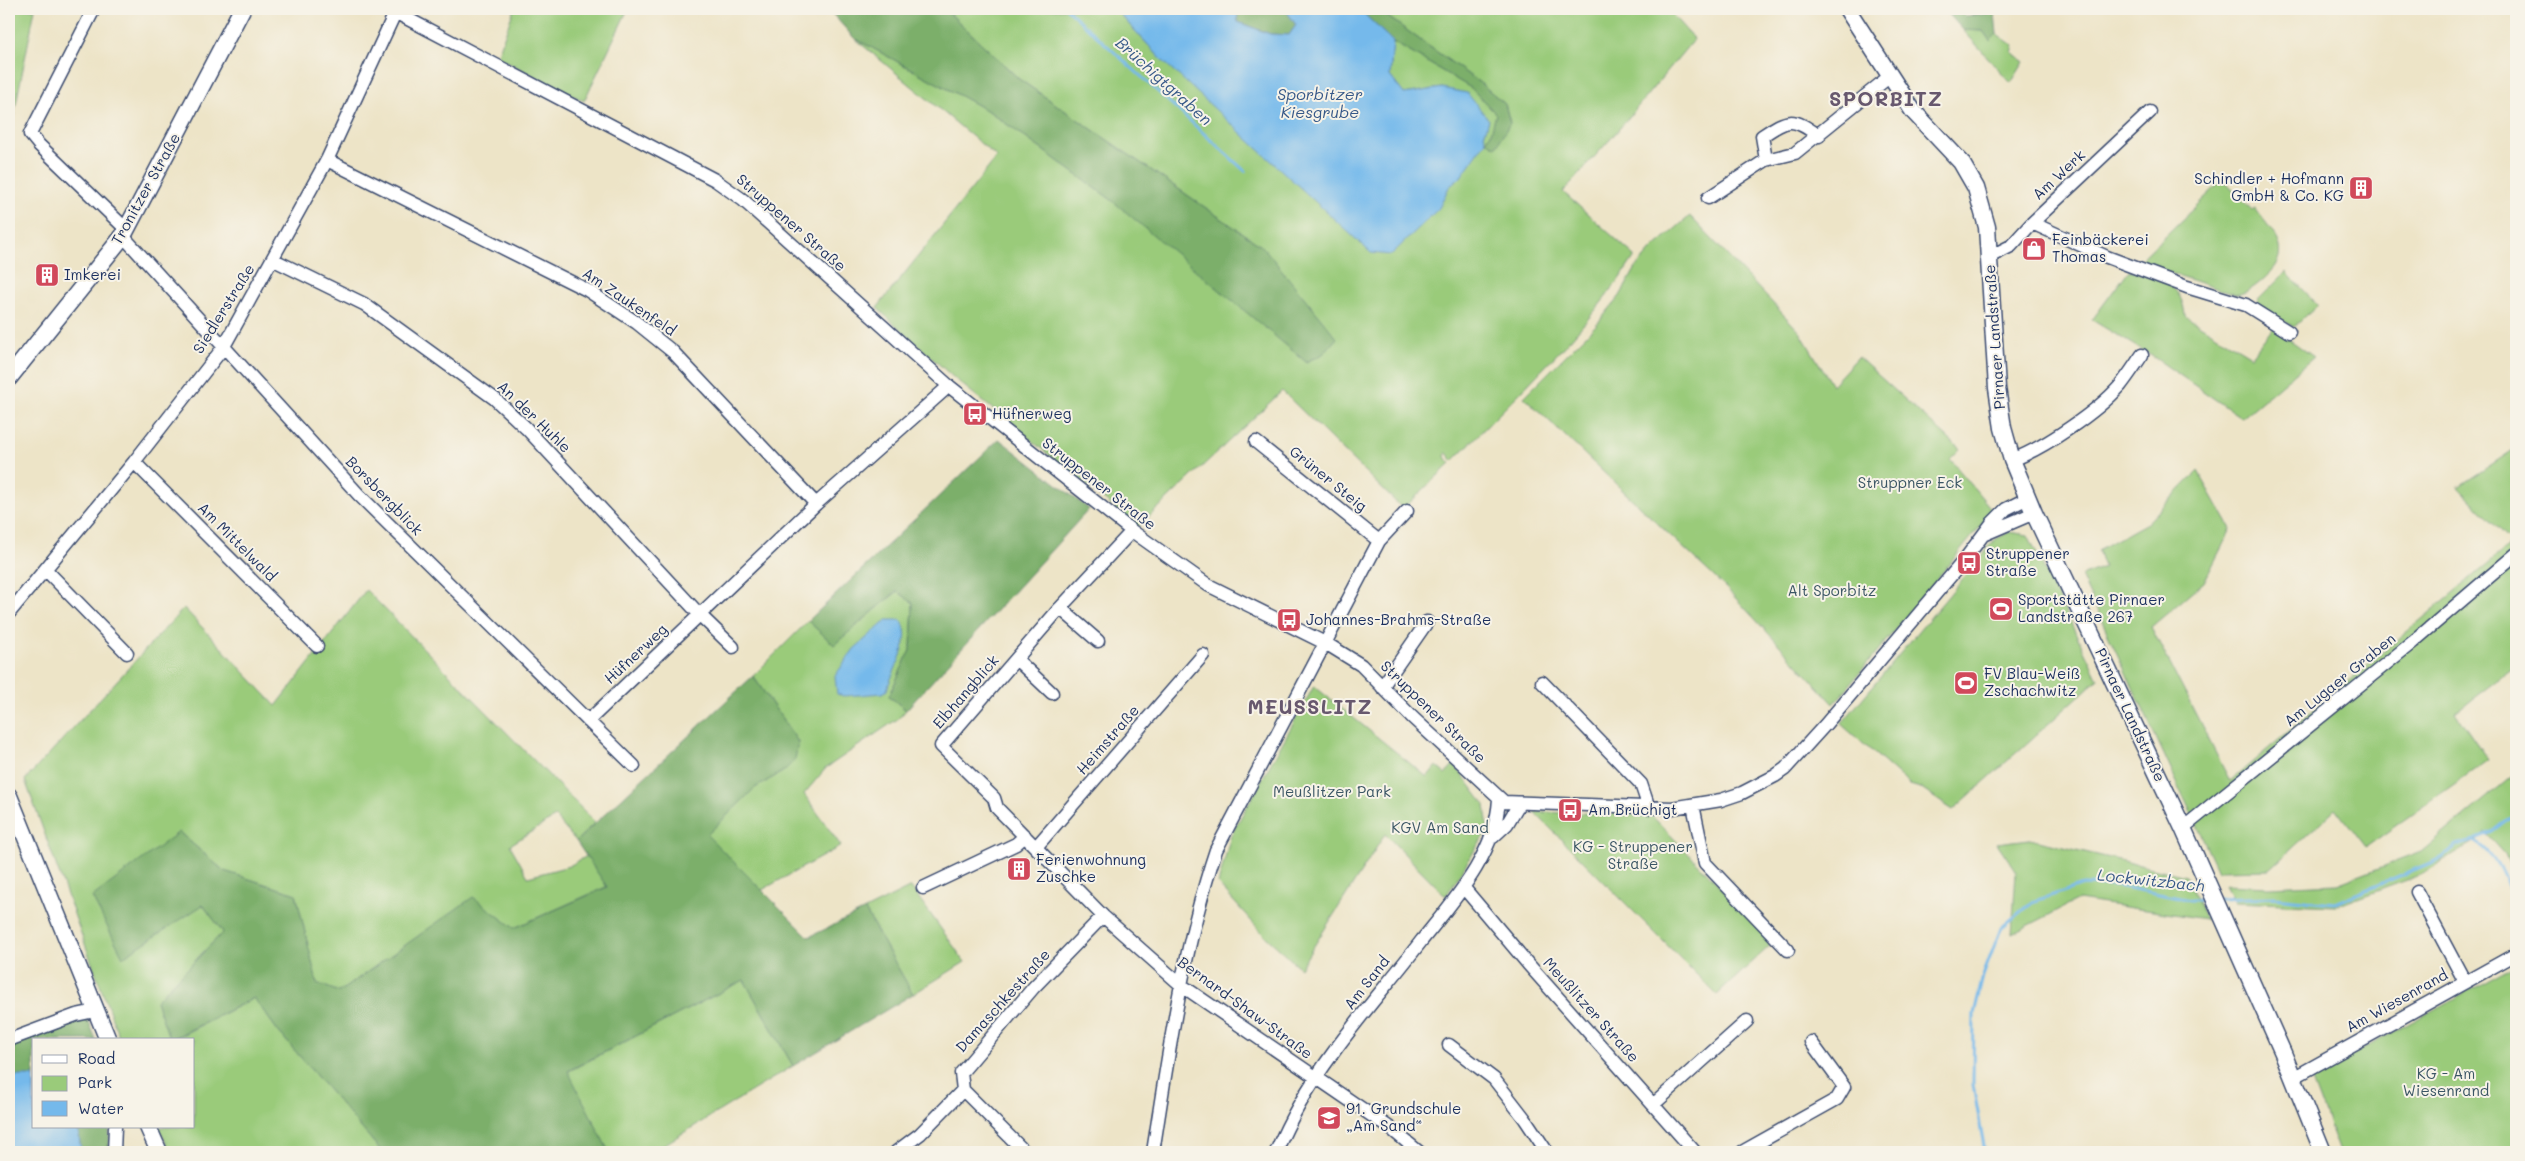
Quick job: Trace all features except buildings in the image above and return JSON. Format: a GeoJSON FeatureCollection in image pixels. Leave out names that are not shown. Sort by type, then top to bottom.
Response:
{"type":"FeatureCollection","features":[{"type":"Feature","properties":{"kind":"street","name":"Borsbergblick"},"geometry":{"type":"LineString","coordinates":[[94,9],[30,134],[39,146],[124,233],[223,348],[359,495],[634,766]]}},
{"type":"Feature","properties":{"kind":"street","name":"Tronitzer Straße"},"geometry":{"type":"LineString","coordinates":[[9,378],[124,233],[242,9]]}},
{"type":"Feature","properties":{"kind":"street","name":"Pirnaer Landstraße"},"geometry":{"type":"LineString","coordinates":[[1847,9],[1913,111],[1961,162],[1976,188],[1987,227],[1997,388],[2003,428],[2012,460],[2031,505],[2183,828],[2293,1078],[2323,1152]]}},
{"type":"Feature","properties":{"kind":"street","name":"Siedlerstraße"},"geometry":{"type":"LineString","coordinates":[[9,612],[46,570],[134,462],[223,348],[274,260],[326,160],[392,11]]}},
{"type":"Feature","properties":{"kind":"street","name":"Struppener Straße"},"geometry":{"type":"LineString","coordinates":[[392,11],[715,180],[743,200],[949,386],[1132,531],[1208,585],[1327,644],[1361,665],[1499,799],[1519,804],[1649,808],[1693,806],[1742,793],[1785,769],[1826,725],[1983,536],[2031,505]]}},
{"type":"Feature","properties":{"kind":"street"},"geometry":{"type":"LineString","coordinates":[[1708,198],[1766,160],[1795,153],[1819,136],[1890,76]]}},
{"type":"Feature","properties":{"kind":"street","name":"Am Werk"},"geometry":{"type":"LineString","coordinates":[[1990,257],[2012,246],[2032,223],[2150,112]]}},
{"type":"Feature","properties":{"kind":"street"},"geometry":{"type":"LineString","coordinates":[[1766,160],[1762,136],[1784,122],[1802,124],[1819,136]]}},
{"type":"Feature","properties":{"kind":"street","name":"Am Zaukenfeld"},"geometry":{"type":"LineString","coordinates":[[326,160],[587,290],[637,323],[673,352],[816,504]]}},
{"type":"Feature","properties":{"kind":"street"},"geometry":{"type":"LineString","coordinates":[[2032,223],[2107,257],[2187,287],[2246,305],[2289,332]]}},
{"type":"Feature","properties":{"kind":"street","name":"An der Huhle"},"geometry":{"type":"LineString","coordinates":[[274,260],[364,304],[495,399],[526,428],[700,616],[734,648]]}},
{"type":"Feature","properties":{"kind":"street"},"geometry":{"type":"LineString","coordinates":[[2012,460],[2026,454],[2079,421],[2119,387],[2142,355]]}},
{"type":"Feature","properties":{"kind":"street","name":"Hüfnerweg"},"geometry":{"type":"LineString","coordinates":[[588,721],[816,504],[949,386]]}},
{"type":"Feature","properties":{"kind":"street","name":"Grüner Steig"},"geometry":{"type":"LineString","coordinates":[[1256,442],[1379,541]]}},
{"type":"Feature","properties":{"kind":"street","name":"Am Mittelwald"},"geometry":{"type":"LineString","coordinates":[[134,462],[316,646]]}},
{"type":"Feature","properties":{"kind":"street"},"geometry":{"type":"LineString","coordinates":[[1153,1152],[1180,985],[1207,878],[1224,833],[1327,644],[1379,541],[1407,511]]}},
{"type":"Feature","properties":{"kind":"street","name":"Elbhangblick"},"geometry":{"type":"LineString","coordinates":[[941,746],[1060,608],[1132,531]]}},
{"type":"Feature","properties":{"kind":"street","name":"Am Lugaer Graben"},"geometry":{"type":"LineString","coordinates":[[2183,828],[2413,642],[2516,554]]}},
{"type":"Feature","properties":{"kind":"street"},"geometry":{"type":"LineString","coordinates":[[46,570],[127,653]]}},
{"type":"Feature","properties":{"kind":"street"},"geometry":{"type":"LineString","coordinates":[[1060,608],[1098,641]]}},
{"type":"Feature","properties":{"kind":"street"},"geometry":{"type":"LineString","coordinates":[[1382,687],[1427,622]]}},
{"type":"Feature","properties":{"kind":"street","name":"Heimstraße"},"geometry":{"type":"LineString","coordinates":[[1036,846],[1203,655]]}},
{"type":"Feature","properties":{"kind":"street","name":"Elbhangblick"},"geometry":{"type":"LineString","coordinates":[[1016,659],[1052,693]]}},
{"type":"Feature","properties":{"kind":"street"},"geometry":{"type":"LineString","coordinates":[[1542,682],[1642,784],[1649,808]]}},
{"type":"Feature","properties":{"kind":"street","name":"Bernard-Shaw-Straße"},"geometry":{"type":"LineString","coordinates":[[941,746],[994,798],[997,808],[1103,916],[1180,985],[1390,1128],[1415,1151]]}},
{"type":"Feature","properties":{"kind":"street"},"geometry":{"type":"LineString","coordinates":[[9,796],[107,1038]]}},
{"type":"Feature","properties":{"kind":"street","name":"Am Sand"},"geometry":{"type":"LineString","coordinates":[[1276,1152],[1283,1136],[1332,1054],[1464,888],[1491,839],[1498,815],[1499,799]]}},
{"type":"Feature","properties":{"kind":"street","name":"Am Sand"},"geometry":{"type":"LineString","coordinates":[[1491,839],[1507,824],[1519,804]]}},
{"type":"Feature","properties":{"kind":"street"},"geometry":{"type":"LineString","coordinates":[[1693,806],[1705,863],[1788,950]]}},
{"type":"Feature","properties":{"kind":"street"},"geometry":{"type":"LineString","coordinates":[[923,888],[1016,844],[1025,836]]}},
{"type":"Feature","properties":{"kind":"street","name":"Meußlitzer Straße"},"geometry":{"type":"LineString","coordinates":[[1464,888],[1528,964],[1696,1152]]}},
{"type":"Feature","properties":{"kind":"street"},"geometry":{"type":"LineString","coordinates":[[2417,892],[2465,982]]}},
{"type":"Feature","properties":{"kind":"street","name":"Damaschkestraße"},"geometry":{"type":"LineString","coordinates":[[963,1090],[961,1072],[1034,987],[1103,916]]}},
{"type":"Feature","properties":{"kind":"street","name":"Am Wiesenrand"},"geometry":{"type":"LineString","coordinates":[[2293,1078],[2516,954]]}},
{"type":"Feature","properties":{"kind":"street"},"geometry":{"type":"LineString","coordinates":[[9,1040],[76,1015],[95,1011]]}},
{"type":"Feature","properties":{"kind":"street"},"geometry":{"type":"LineString","coordinates":[[1654,1104],[1746,1021]]}},
{"type":"Feature","properties":{"kind":"street"},"geometry":{"type":"LineString","coordinates":[[1742,1152],[1837,1099],[1844,1088],[1811,1042]]}},
{"type":"Feature","properties":{"kind":"street"},"geometry":{"type":"LineString","coordinates":[[1449,1045],[1494,1079],[1525,1119],[1547,1152]]}},
{"type":"Feature","properties":{"kind":"street"},"geometry":{"type":"LineString","coordinates":[[896,1152],[920,1134],[963,1090],[1025,1152]]}},
{"type":"Feature","properties":{"kind":"street"},"geometry":{"type":"LineString","coordinates":[[114,1152],[115,1128]]}},
{"type":"Feature","properties":{"kind":"street"},"geometry":{"type":"LineString","coordinates":[[148,1128],[159,1152]]}},
{"type":"Feature","properties":{"kind":"green space"},"geometry":{"type":"Polygon","coordinates":[[[9,9],[35,9],[12,124],[9,123],[9,9]]]}},
{"type":"Feature","properties":{"kind":"green space"},"geometry":{"type":"Polygon","coordinates":[[[514,9],[628,9],[584,101],[497,57],[514,9]]]}},
{"type":"Feature","properties":{"kind":"green space"},"geometry":{"type":"Polygon","coordinates":[[[828,9],[945,9],[1019,79],[1264,248],[1337,338],[1323,354],[1306,362],[1109,198],[990,112],[854,38],[828,9]]]}},
{"type":"Feature","properties":{"kind":"green space"},"geometry":{"type":"Polygon","coordinates":[[[945,9],[1115,9],[1163,61],[1438,208],[1449,186],[1460,178],[1484,135],[1489,120],[1442,88],[1404,94],[1390,76],[1393,42],[1471,88],[1497,114],[1491,133],[1486,141],[1510,123],[1505,104],[1480,83],[1377,9],[1667,9],[1694,39],[1614,135],[1563,192],[1635,256],[1595,311],[1572,337],[1453,461],[1446,452],[1445,457],[1451,463],[1403,509],[1282,391],[1138,527],[953,377],[877,308],[997,157],[854,38],[990,112],[1109,198],[1264,248],[1019,79],[945,9]]]}},
{"type":"Feature","properties":{"kind":"green space"},"geometry":{"type":"Polygon","coordinates":[[[1237,9],[1285,9],[1296,25],[1289,35],[1270,34],[1238,22],[1237,9]]]}},
{"type":"Feature","properties":{"kind":"green space"},"geometry":{"type":"Polygon","coordinates":[[[1359,9],[1377,9],[1480,83],[1505,104],[1510,123],[1496,147],[1486,141],[1491,133],[1496,114],[1471,88],[1393,42],[1359,9]]]}},
{"type":"Feature","properties":{"kind":"green space"},"geometry":{"type":"Polygon","coordinates":[[[1944,9],[1965,9],[1963,13],[1965,16],[1995,13],[1997,34],[1990,41],[1983,31],[1963,30],[1944,9]]]}},
{"type":"Feature","properties":{"kind":"green space"},"geometry":{"type":"Polygon","coordinates":[[[1963,30],[1983,31],[1990,41],[1997,34],[2014,46],[2012,52],[2024,62],[2011,83],[1963,30]]]}},
{"type":"Feature","properties":{"kind":"green space"},"geometry":{"type":"Polygon","coordinates":[[[2223,180],[2252,210],[2255,208],[2278,242],[2279,258],[2275,267],[2266,277],[2252,288],[2236,295],[2138,262],[2223,180]]]}},
{"type":"Feature","properties":{"kind":"green space"},"geometry":{"type":"Polygon","coordinates":[[[1690,216],[1800,332],[1832,385],[1858,357],[1960,449],[1950,459],[1993,511],[1834,704],[1728,590],[1524,397],[1596,325],[1620,296],[1637,266],[1654,247],[1690,216]]]}},
{"type":"Feature","properties":{"kind":"green space"},"geometry":{"type":"Polygon","coordinates":[[[2129,270],[2167,284],[2179,295],[2185,316],[2251,356],[2273,328],[2314,357],[2242,418],[2155,358],[2092,320],[2129,270]]]}},
{"type":"Feature","properties":{"kind":"green space"},"geometry":{"type":"Polygon","coordinates":[[[2286,272],[2318,305],[2294,327],[2258,305],[2258,300],[2286,272]]]}},
{"type":"Feature","properties":{"kind":"green space"},"geometry":{"type":"Polygon","coordinates":[[[999,439],[1089,509],[906,710],[889,696],[911,648],[913,603],[897,591],[834,645],[808,621],[999,439]]]}},
{"type":"Feature","properties":{"kind":"green space"},"geometry":{"type":"Polygon","coordinates":[[[2516,448],[2516,666],[2455,712],[2488,760],[2366,847],[2336,808],[2269,870],[2218,871],[2081,576],[2104,567],[2098,550],[2147,523],[2198,471],[2231,529],[2204,582],[2151,627],[2230,781],[2512,543],[2458,487],[2516,448]]]}},
{"type":"Feature","properties":{"kind":"green space","name":"Sportstätte Pirnaer Landstraße 267"},"geometry":{"type":"Polygon","coordinates":[[[2009,532],[2028,535],[2098,679],[1953,810],[1920,788],[1910,785],[1841,724],[1996,539],[2009,532]]]}},
{"type":"Feature","properties":{"kind":"green space"},"geometry":{"type":"Polygon","coordinates":[[[366,590],[595,822],[576,841],[555,817],[510,845],[528,877],[569,866],[587,856],[608,886],[514,928],[473,898],[339,992],[317,984],[296,894],[224,871],[179,832],[203,905],[223,932],[156,1001],[169,1038],[119,1038],[25,780],[184,608],[276,706],[366,590]]]}},
{"type":"Feature","properties":{"kind":"green space"},"geometry":{"type":"Polygon","coordinates":[[[898,591],[913,603],[911,648],[889,696],[906,710],[899,718],[826,768],[804,794],[841,846],[762,890],[706,835],[755,788],[784,771],[798,742],[753,676],[808,621],[834,644],[898,591]]]}},
{"type":"Feature","properties":{"kind":"green space"},"geometry":{"type":"Polygon","coordinates":[[[753,676],[798,742],[795,760],[784,771],[755,788],[707,835],[809,937],[865,910],[913,994],[793,1066],[744,980],[568,1071],[609,1152],[382,1152],[278,1031],[254,998],[174,1038],[169,1038],[156,1001],[223,932],[203,905],[123,957],[92,897],[179,832],[224,871],[296,894],[317,983],[339,992],[473,897],[514,928],[607,887],[576,841],[753,676]]]}},
{"type":"Feature","properties":{"kind":"green space","name":"Meußlitzer Park"},"geometry":{"type":"Polygon","coordinates":[[[1314,686],[1427,777],[1436,766],[1445,774],[1454,764],[1485,805],[1488,829],[1446,896],[1385,834],[1300,968],[1265,936],[1218,884],[1231,835],[1314,686]]]}},
{"type":"Feature","properties":{"kind":"green space"},"geometry":{"type":"Polygon","coordinates":[[[2516,773],[2516,880],[2505,854],[2485,832],[2476,841],[2418,876],[2336,906],[2234,902],[2225,885],[2269,887],[2337,884],[2421,852],[2516,773]]]}},
{"type":"Feature","properties":{"kind":"green space","name":"KG - Struppener Straße"},"geometry":{"type":"Polygon","coordinates":[[[1534,812],[1651,815],[1774,942],[1717,995],[1534,812]]]}},
{"type":"Feature","properties":{"kind":"green space"},"geometry":{"type":"Polygon","coordinates":[[[2030,839],[2186,876],[2206,919],[2078,900],[2012,934],[2016,871],[1997,843],[2030,839]]]}},
{"type":"Feature","properties":{"kind":"green space"},"geometry":{"type":"Polygon","coordinates":[[[911,887],[965,962],[913,994],[865,910],[911,887]]]}},
{"type":"Feature","properties":{"kind":"green space","name":"KG - Am Wiesenrand"},"geometry":{"type":"Polygon","coordinates":[[[2516,964],[2516,1152],[2339,1152],[2311,1078],[2516,964]]]}},
{"type":"Feature","properties":{"kind":"green space"},"geometry":{"type":"Polygon","coordinates":[[[744,980],[793,1066],[652,1152],[609,1152],[567,1072],[744,980]]]}},
{"type":"Feature","properties":{"kind":"green space"},"geometry":{"type":"Polygon","coordinates":[[[254,998],[278,1031],[382,1152],[170,1152],[159,1128],[195,1128],[195,1038],[176,1038],[254,998]]]}},
{"type":"Feature","properties":{"kind":"green space"},"geometry":{"type":"Polygon","coordinates":[[[88,1019],[95,1038],[32,1038],[32,1076],[9,1078],[9,1045],[88,1019]]]}},
{"type":"Feature","properties":{"kind":"green space"},"geometry":{"type":"Polygon","coordinates":[[[78,1128],[109,1128],[110,1152],[81,1152],[78,1128]]]}},
{"type":"Feature","properties":{"kind":"water","name":"Sporbitzer Kiesgrube"},"geometry":{"type":"Polygon","coordinates":[[[1115,9],[1237,9],[1238,22],[1270,34],[1289,35],[1296,25],[1285,9],[1359,9],[1393,42],[1390,76],[1404,94],[1442,88],[1467,93],[1489,120],[1484,135],[1486,141],[1460,178],[1449,187],[1439,208],[1391,255],[1371,253],[1163,61],[1115,9]]]}},
{"type":"Feature","properties":{"kind":"water"},"geometry":{"type":"Polygon","coordinates":[[[887,620],[901,620],[905,628],[905,637],[901,655],[887,690],[883,693],[844,696],[837,694],[835,676],[854,649],[887,620]]]}},
{"type":"Feature","properties":{"kind":"water"},"geometry":{"type":"Polygon","coordinates":[[[32,1076],[32,1128],[78,1128],[81,1152],[9,1152],[9,1078],[32,1076]]]}},
{"type":"Feature","properties":{"kind":"waterway","name":"Brüchigtgraben"},"geometry":{"type":"LineString","coordinates":[[1067,9],[1245,171]]}},
{"type":"Feature","properties":{"kind":"waterway"},"geometry":{"type":"LineString","coordinates":[[2472,840],[2492,832],[2516,813]]}},
{"type":"Feature","properties":{"kind":"waterway","name":"Lockwitzbach"},"geometry":{"type":"LineString","coordinates":[[2219,899],[2274,897],[2335,903],[2442,858],[2456,846],[2474,841],[2489,853],[2501,870],[2516,909]]}},
{"type":"Feature","properties":{"kind":"waterway","name":"Lockwitzbach"},"geometry":{"type":"LineString","coordinates":[[1985,1152],[1973,1085],[1974,1014],[1983,976],[2001,928],[2032,902],[2083,885],[2118,886],[2190,900],[2208,900]]}},
{"type":"Feature","properties":{"kind":"place","name":"Schindler + Hofmann GmbH & Co. KG"},"geometry":{"type":"Point","coordinates":[2361,188]}},
{"type":"Feature","properties":{"kind":"place","name":"Feinbäckerei Thomas"},"geometry":{"type":"Point","coordinates":[2034,249]}},
{"type":"Feature","properties":{"kind":"place","name":"Imkerei"},"geometry":{"type":"Point","coordinates":[47,275]}},
{"type":"Feature","properties":{"kind":"place","name":"Hüfnerweg"},"geometry":{"type":"Point","coordinates":[975,414]}},
{"type":"Feature","properties":{"kind":"place","name":"Struppener Straße"},"geometry":{"type":"Point","coordinates":[1969,563]}},
{"type":"Feature","properties":{"kind":"place","name":"Sportstätte Pirnaer Landstraße 267"},"geometry":{"type":"Point","coordinates":[2001,609]}},
{"type":"Feature","properties":{"kind":"place","name":"Johannes-Brahms-Straße"},"geometry":{"type":"Point","coordinates":[1289,620]}},
{"type":"Feature","properties":{"kind":"place","name":"FV Blau-Weiß Zschachwitz"},"geometry":{"type":"Point","coordinates":[1966,683]}},
{"type":"Feature","properties":{"kind":"place","name":"Am Brüchigt"},"geometry":{"type":"Point","coordinates":[1570,810]}},
{"type":"Feature","properties":{"kind":"place","name":"Ferienwohnung Zuschke"},"geometry":{"type":"Point","coordinates":[1019,869]}},
{"type":"Feature","properties":{"kind":"place","name":"91. Grundschule „Am Sand“"},"geometry":{"type":"Point","coordinates":[1329,1118]}},
{"type":"Feature","properties":{"kind":"district","name":"SPORBITZ"},"geometry":{"type":"Point","coordinates":[1886,99]}},
{"type":"Feature","properties":{"kind":"district","name":"MEUSSLITZ"},"geometry":{"type":"Point","coordinates":[1310,707]}},
{"type":"Feature","properties":{"kind":"park label","name":"Struppner Eck"},"geometry":{"type":"Point","coordinates":[1910,483]}},
{"type":"Feature","properties":{"kind":"park label","name":"Alt Sporbitz"},"geometry":{"type":"Point","coordinates":[1832,591]}},
{"type":"Feature","properties":{"kind":"park label","name":"KGV Am Sand"},"geometry":{"type":"Point","coordinates":[1440,828]}}]}
